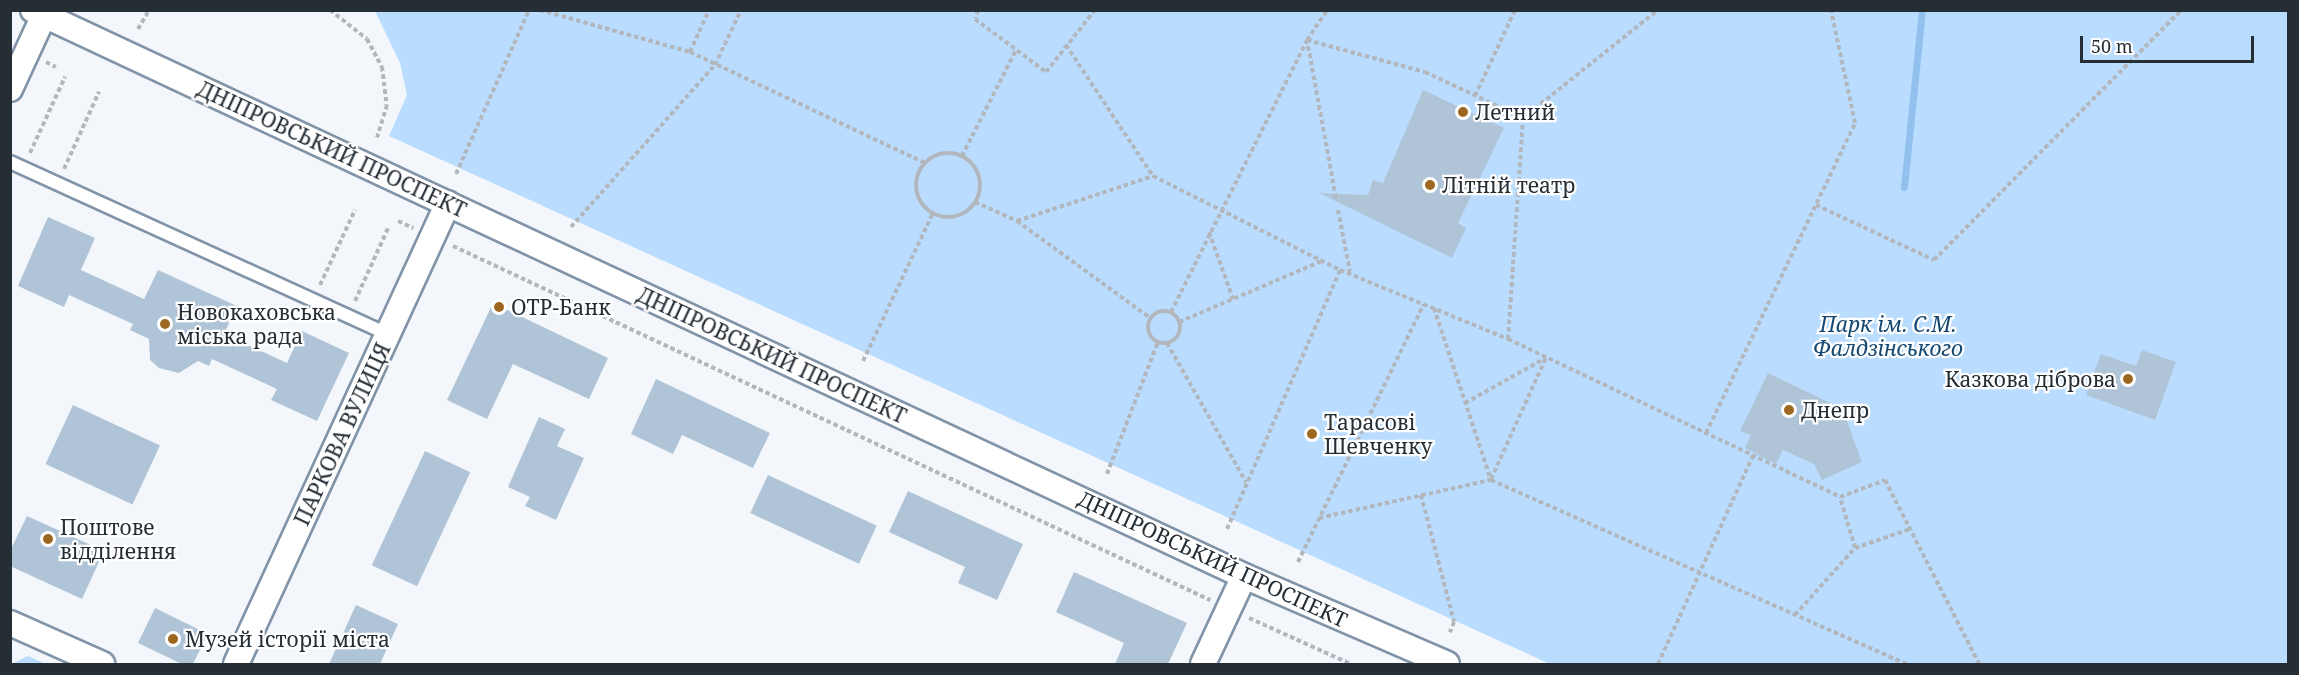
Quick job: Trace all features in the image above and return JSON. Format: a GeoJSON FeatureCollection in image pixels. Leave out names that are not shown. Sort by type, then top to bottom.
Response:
{"type":"FeatureCollection","features":[{"type":"Feature","properties":{"kind":"street"},"geometry":{"type":"LineString","coordinates":[[10,89],[39,13]]}},
{"type":"Feature","properties":{"kind":"street","name":"ДНІПРОВСЬКИЙ ПРОСПЕКТ"},"geometry":{"type":"LineString","coordinates":[[39,13],[1244,576],[1447,664]]}},
{"type":"Feature","properties":{"kind":"street","name":"ПАРКОВА ВУЛИЦЯ"},"geometry":{"type":"LineString","coordinates":[[236,664],[448,203]]}},
{"type":"Feature","properties":{"kind":"street"},"geometry":{"type":"LineString","coordinates":[[1203,664],[1244,576]]}},
{"type":"Feature","properties":{"kind":"street"},"geometry":{"type":"LineString","coordinates":[[10,623],[102,664]]}},
{"type":"Feature","properties":{"kind":"lane"},"geometry":{"type":"LineString","coordinates":[[10,162],[388,334]]}},
{"type":"Feature","properties":{"kind":"path"},"geometry":{"type":"LineString","coordinates":[[138,29],[150,10]]}},
{"type":"Feature","properties":{"kind":"path"},"geometry":{"type":"LineString","coordinates":[[330,10],[367,39],[382,67],[387,105],[377,137]]}},
{"type":"Feature","properties":{"kind":"path"},"geometry":{"type":"LineString","coordinates":[[456,174],[529,10]]}},
{"type":"Feature","properties":{"kind":"path"},"geometry":{"type":"LineString","coordinates":[[540,10],[690,52],[925,163]]}},
{"type":"Feature","properties":{"kind":"path"},"geometry":{"type":"LineString","coordinates":[[690,52],[709,10]]}},
{"type":"Feature","properties":{"kind":"path"},"geometry":{"type":"LineString","coordinates":[[571,227],[715,64],[741,10]]}},
{"type":"Feature","properties":{"kind":"path"},"geometry":{"type":"LineString","coordinates":[[978,10],[975,19],[1047,72],[1095,10]]}},
{"type":"Feature","properties":{"kind":"path"},"geometry":{"type":"LineString","coordinates":[[1171,312],[1306,40],[1327,10]]}},
{"type":"Feature","properties":{"kind":"path"},"geometry":{"type":"LineString","coordinates":[[1475,96],[1515,10]]}},
{"type":"Feature","properties":{"kind":"path"},"geometry":{"type":"LineString","coordinates":[[1508,339],[1523,118],[1658,10]]}},
{"type":"Feature","properties":{"kind":"path"},"geometry":{"type":"LineString","coordinates":[[1706,433],[1855,123],[1831,10]]}},
{"type":"Feature","properties":{"kind":"path"},"geometry":{"type":"LineString","coordinates":[[1816,205],[1934,260],[2181,10]]}},
{"type":"Feature","properties":{"kind":"path"},"geometry":{"type":"LineString","coordinates":[[1306,40],[1425,72],[1523,118]]}},
{"type":"Feature","properties":{"kind":"path"},"geometry":{"type":"LineString","coordinates":[[1306,40],[1336,198]]}},
{"type":"Feature","properties":{"kind":"path"},"geometry":{"type":"LineString","coordinates":[[1066,45],[1153,176],[1221,208],[1340,270],[1508,339],[1840,497],[1885,480],[1979,664]]}},
{"type":"Feature","properties":{"kind":"path"},"geometry":{"type":"LineString","coordinates":[[962,156],[1016,50]]}},
{"type":"Feature","properties":{"kind":"path"},"geometry":{"type":"LineString","coordinates":[[38,157],[30,153],[65,77]]}},
{"type":"Feature","properties":{"kind":"path"},"geometry":{"type":"LineString","coordinates":[[64,169],[99,92]]}},
{"type":"Feature","properties":{"kind":"path"},"geometry":{"type":"LineString","coordinates":[[942,153],[962,156],[976,170],[979,179],[975,202],[953,216],[933,213],[925,207],[917,190],[919,171],[925,163],[942,153]]}},
{"type":"Feature","properties":{"kind":"path"},"geometry":{"type":"LineString","coordinates":[[55,165],[74,173]]}},
{"type":"Feature","properties":{"kind":"path"},"geometry":{"type":"LineString","coordinates":[[1017,221],[1153,176]]}},
{"type":"Feature","properties":{"kind":"path"},"geometry":{"type":"LineString","coordinates":[[975,202],[1017,221],[1150,318]]}},
{"type":"Feature","properties":{"kind":"path"},"geometry":{"type":"LineString","coordinates":[[320,286],[355,210]]}},
{"type":"Feature","properties":{"kind":"path"},"geometry":{"type":"LineString","coordinates":[[1338,210],[1350,273]]}},
{"type":"Feature","properties":{"kind":"path"},"geometry":{"type":"LineString","coordinates":[[863,361],[933,213]]}},
{"type":"Feature","properties":{"kind":"path"},"geometry":{"type":"LineString","coordinates":[[398,221],[1351,664]]}},
{"type":"Feature","properties":{"kind":"path"},"geometry":{"type":"LineString","coordinates":[[346,298],[355,302],[389,226]]}},
{"type":"Feature","properties":{"kind":"path"},"geometry":{"type":"LineString","coordinates":[[1209,232],[1233,299]]}},
{"type":"Feature","properties":{"kind":"path"},"geometry":{"type":"LineString","coordinates":[[1179,322],[1323,261]]}},
{"type":"Feature","properties":{"kind":"path"},"geometry":{"type":"LineString","coordinates":[[1227,529],[1340,270]]}},
{"type":"Feature","properties":{"kind":"path"},"geometry":{"type":"LineString","coordinates":[[310,281],[329,290]]}},
{"type":"Feature","properties":{"kind":"path"},"geometry":{"type":"LineString","coordinates":[[1298,562],[1424,304]]}},
{"type":"Feature","properties":{"kind":"path"},"geometry":{"type":"LineString","coordinates":[[1434,308],[1491,480]]}},
{"type":"Feature","properties":{"kind":"path"},"geometry":{"type":"LineString","coordinates":[[1157,312],[1171,312],[1179,322],[1179,333],[1167,343],[1158,342],[1149,332],[1150,318],[1157,312]]}},
{"type":"Feature","properties":{"kind":"path"},"geometry":{"type":"LineString","coordinates":[[1107,474],[1158,342]]}},
{"type":"Feature","properties":{"kind":"path"},"geometry":{"type":"LineString","coordinates":[[1167,343],[1246,483]]}},
{"type":"Feature","properties":{"kind":"path"},"geometry":{"type":"LineString","coordinates":[[1465,403],[1546,357]]}},
{"type":"Feature","properties":{"kind":"path"},"geometry":{"type":"LineString","coordinates":[[1491,480],[1546,357]]}},
{"type":"Feature","properties":{"kind":"path"},"geometry":{"type":"LineString","coordinates":[[1658,664],[1753,456]]}},
{"type":"Feature","properties":{"kind":"path"},"geometry":{"type":"LineString","coordinates":[[1318,518],[1491,480],[1908,664]]}},
{"type":"Feature","properties":{"kind":"path"},"geometry":{"type":"LineString","coordinates":[[1421,495],[1454,622],[1450,632]]}},
{"type":"Feature","properties":{"kind":"path"},"geometry":{"type":"LineString","coordinates":[[1840,497],[1855,548]]}},
{"type":"Feature","properties":{"kind":"path"},"geometry":{"type":"LineString","coordinates":[[1795,615],[1855,548],[1910,529]]}},
{"type":"Feature","properties":{"kind":"green space","name":"Парк ім. С.М. Фалдзінського"},"geometry":{"type":"Polygon","coordinates":[[[375,11],[2288,11],[2288,664],[1550,664],[389,136],[407,95],[400,63],[375,11]]]}},
{"type":"Feature","properties":{"kind":"green space"},"geometry":{"type":"Polygon","coordinates":[[[28,656],[46,664],[11,664],[28,656]]]}},
{"type":"Feature","properties":{"kind":"building"},"geometry":{"type":"Polygon","coordinates":[[[1423,90],[1504,128],[1458,223],[1466,228],[1452,258],[1319,193],[1368,195],[1373,180],[1383,183],[1423,90]]]}},
{"type":"Feature","properties":{"kind":"building"},"geometry":{"type":"Polygon","coordinates":[[[48,217],[95,238],[81,270],[144,299],[158,270],[237,306],[224,334],[287,363],[302,331],[349,353],[317,421],[271,400],[277,389],[212,359],[209,366],[198,361],[179,373],[159,368],[150,360],[149,339],[130,330],[133,324],[69,295],[64,307],[18,286],[48,217]]]}},
{"type":"Feature","properties":{"kind":"building"},"geometry":{"type":"Polygon","coordinates":[[[493,303],[608,358],[589,399],[513,364],[487,419],[447,400],[493,303]]]}},
{"type":"Feature","properties":{"kind":"building"},"geometry":{"type":"Polygon","coordinates":[[[2142,350],[2176,362],[2155,420],[2086,395],[2101,354],[2136,366],[2142,350]]]}},
{"type":"Feature","properties":{"kind":"building"},"geometry":{"type":"Polygon","coordinates":[[[1768,373],[1832,404],[1847,421],[1862,462],[1822,480],[1814,464],[1783,450],[1776,464],[1745,448],[1751,435],[1740,431],[1768,373]]]}},
{"type":"Feature","properties":{"kind":"building"},"geometry":{"type":"Polygon","coordinates":[[[656,379],[770,433],[753,468],[682,435],[673,454],[631,434],[656,379]]]}},
{"type":"Feature","properties":{"kind":"building"},"geometry":{"type":"Polygon","coordinates":[[[73,405],[160,446],[133,504],[46,464],[73,405]]]}},
{"type":"Feature","properties":{"kind":"building"},"geometry":{"type":"Polygon","coordinates":[[[539,417],[565,429],[557,446],[584,458],[556,520],[525,506],[530,497],[508,487],[539,417]]]}},
{"type":"Feature","properties":{"kind":"building"},"geometry":{"type":"Polygon","coordinates":[[[425,451],[470,472],[417,586],[372,565],[425,451]]]}},
{"type":"Feature","properties":{"kind":"building"},"geometry":{"type":"Polygon","coordinates":[[[768,475],[877,526],[859,564],[750,513],[768,475]]]}},
{"type":"Feature","properties":{"kind":"building"},"geometry":{"type":"Polygon","coordinates":[[[908,491],[1023,544],[997,600],[958,583],[965,567],[889,532],[908,491]]]}},
{"type":"Feature","properties":{"kind":"building"},"geometry":{"type":"Polygon","coordinates":[[[27,516],[104,551],[82,599],[10,566],[10,551],[27,516]]]}},
{"type":"Feature","properties":{"kind":"building"},"geometry":{"type":"Polygon","coordinates":[[[1074,572],[1187,623],[1168,664],[1115,664],[1124,643],[1056,612],[1074,572]]]}},
{"type":"Feature","properties":{"kind":"building"},"geometry":{"type":"Polygon","coordinates":[[[356,605],[398,624],[380,664],[329,664],[356,605]]]}},
{"type":"Feature","properties":{"kind":"building","name":"Музей історії міста"},"geometry":{"type":"Polygon","coordinates":[[[155,608],[208,634],[193,664],[182,664],[138,643],[155,608]]]}},
{"type":"Feature","properties":{"kind":"waterway"},"geometry":{"type":"LineString","coordinates":[[1904,187],[1922,10]]}},
{"type":"Feature","properties":{"kind":"place","name":"Летний"},"geometry":{"type":"Point","coordinates":[1463,112]}},
{"type":"Feature","properties":{"kind":"place","name":"Літній театр"},"geometry":{"type":"Point","coordinates":[1430,185]}},
{"type":"Feature","properties":{"kind":"place","name":"ОТР-Банк"},"geometry":{"type":"Point","coordinates":[499,307]}},
{"type":"Feature","properties":{"kind":"place","name":"Новокаховська міська рада"},"geometry":{"type":"Point","coordinates":[165,324]}},
{"type":"Feature","properties":{"kind":"place","name":"Казкова дiброва"},"geometry":{"type":"Point","coordinates":[2128,379]}},
{"type":"Feature","properties":{"kind":"place","name":"Днепр"},"geometry":{"type":"Point","coordinates":[1789,410]}},
{"type":"Feature","properties":{"kind":"place","name":"Тарасові Шевченку"},"geometry":{"type":"Point","coordinates":[1312,434]}},
{"type":"Feature","properties":{"kind":"place","name":"Поштове відділення"},"geometry":{"type":"Point","coordinates":[48,539]}},
{"type":"Feature","properties":{"kind":"place","name":"Музей історії міста"},"geometry":{"type":"Point","coordinates":[173,639]}}]}
